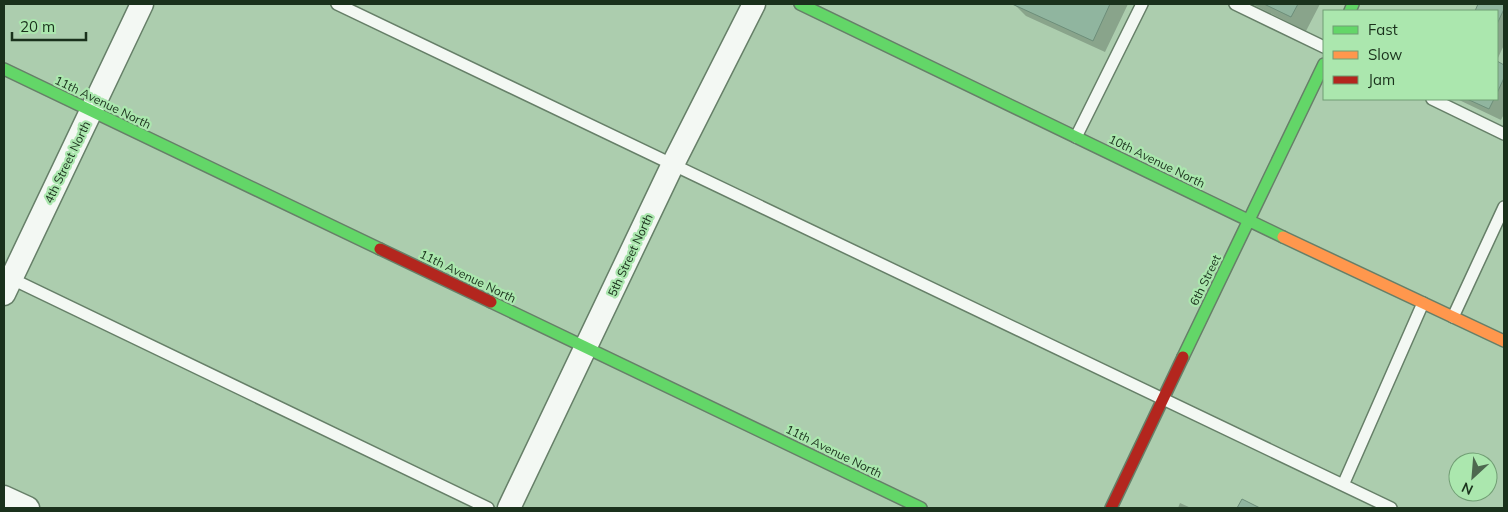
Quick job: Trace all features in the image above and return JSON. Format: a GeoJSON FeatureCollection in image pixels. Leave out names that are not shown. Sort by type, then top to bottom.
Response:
{"type":"FeatureCollection","features":[{"type":"Feature","properties":{"kind":"street","name":"4th Street North"},"geometry":{"type":"LineString","coordinates":[[6,282],[142,4]]}},
{"type":"Feature","properties":{"kind":"street","name":"5th Street North"},"geometry":{"type":"LineString","coordinates":[[509,508],[673,164],[754,4]]}},
{"type":"Feature","properties":{"kind":"street","name":"10th Avenue North"},"geometry":{"type":"LineString","coordinates":[[800,4],[1249,221],[1504,341]]}},
{"type":"Feature","properties":{"kind":"street","name":"6th Street"},"geometry":{"type":"LineString","coordinates":[[1111,508],[1323,66]]}},
{"type":"Feature","properties":{"kind":"street","name":"11th Avenue North"},"geometry":{"type":"LineString","coordinates":[[4,69],[921,508]]}},
{"type":"Feature","properties":{"kind":"street"},"geometry":{"type":"LineString","coordinates":[[4,497],[28,508]]}},
{"type":"Feature","properties":{"kind":"lane"},"geometry":{"type":"LineString","coordinates":[[337,4],[1391,508]]}},
{"type":"Feature","properties":{"kind":"lane"},"geometry":{"type":"LineString","coordinates":[[1076,137],[1142,4]]}},
{"type":"Feature","properties":{"kind":"lane"},"geometry":{"type":"LineString","coordinates":[[1235,4],[1323,47]]}},
{"type":"Feature","properties":{"kind":"lane"},"geometry":{"type":"LineString","coordinates":[[1434,100],[1504,134]]}},
{"type":"Feature","properties":{"kind":"lane"},"geometry":{"type":"LineString","coordinates":[[1453,317],[1504,207]]}},
{"type":"Feature","properties":{"kind":"lane"},"geometry":{"type":"LineString","coordinates":[[6,282],[488,508]]}},
{"type":"Feature","properties":{"kind":"lane"},"geometry":{"type":"LineString","coordinates":[[1343,485],[1423,303]]}},
{"type":"Feature","properties":{"kind":"building"},"geometry":{"type":"Polygon","coordinates":[[[1012,4],[1110,4],[1093,41],[1012,4]]]}},
{"type":"Feature","properties":{"kind":"building"},"geometry":{"type":"Polygon","coordinates":[[[1264,4],[1298,4],[1291,17],[1264,4]]]}},
{"type":"Feature","properties":{"kind":"building"},"geometry":{"type":"Polygon","coordinates":[[[1478,4],[1504,4],[1504,9],[1498,22],[1498,10],[1475,10],[1478,4]]]}},
{"type":"Feature","properties":{"kind":"building"},"geometry":{"type":"Polygon","coordinates":[[[1498,62],[1504,65],[1504,78],[1498,91],[1498,62]]]}},
{"type":"Feature","properties":{"kind":"building"},"geometry":{"type":"Polygon","coordinates":[[[1469,100],[1494,100],[1489,109],[1469,100]]]}},
{"type":"Feature","properties":{"kind":"building"},"geometry":{"type":"Polygon","coordinates":[[[1242,499],[1260,508],[1237,508],[1242,499]]]}},
{"type":"Feature","properties":{"kind":"traffic: fast"},"geometry":{"type":"LineString","coordinates":[[800,4],[1283,237]]}},
{"type":"Feature","properties":{"kind":"traffic: fast"},"geometry":{"type":"LineString","coordinates":[[1350,10],[1353,4]]}},
{"type":"Feature","properties":{"kind":"traffic: fast"},"geometry":{"type":"LineString","coordinates":[[1183,357],[1323,66]]}},
{"type":"Feature","properties":{"kind":"traffic: fast"},"geometry":{"type":"LineString","coordinates":[[4,69],[380,249]]}},
{"type":"Feature","properties":{"kind":"traffic: fast"},"geometry":{"type":"LineString","coordinates":[[491,302],[921,508]]}},
{"type":"Feature","properties":{"kind":"traffic: slow"},"geometry":{"type":"LineString","coordinates":[[1283,237],[1504,341]]}},
{"type":"Feature","properties":{"kind":"traffic: jam"},"geometry":{"type":"LineString","coordinates":[[380,249],[491,302]]}},
{"type":"Feature","properties":{"kind":"traffic: jam"},"geometry":{"type":"LineString","coordinates":[[1111,508],[1183,357]]}}]}
